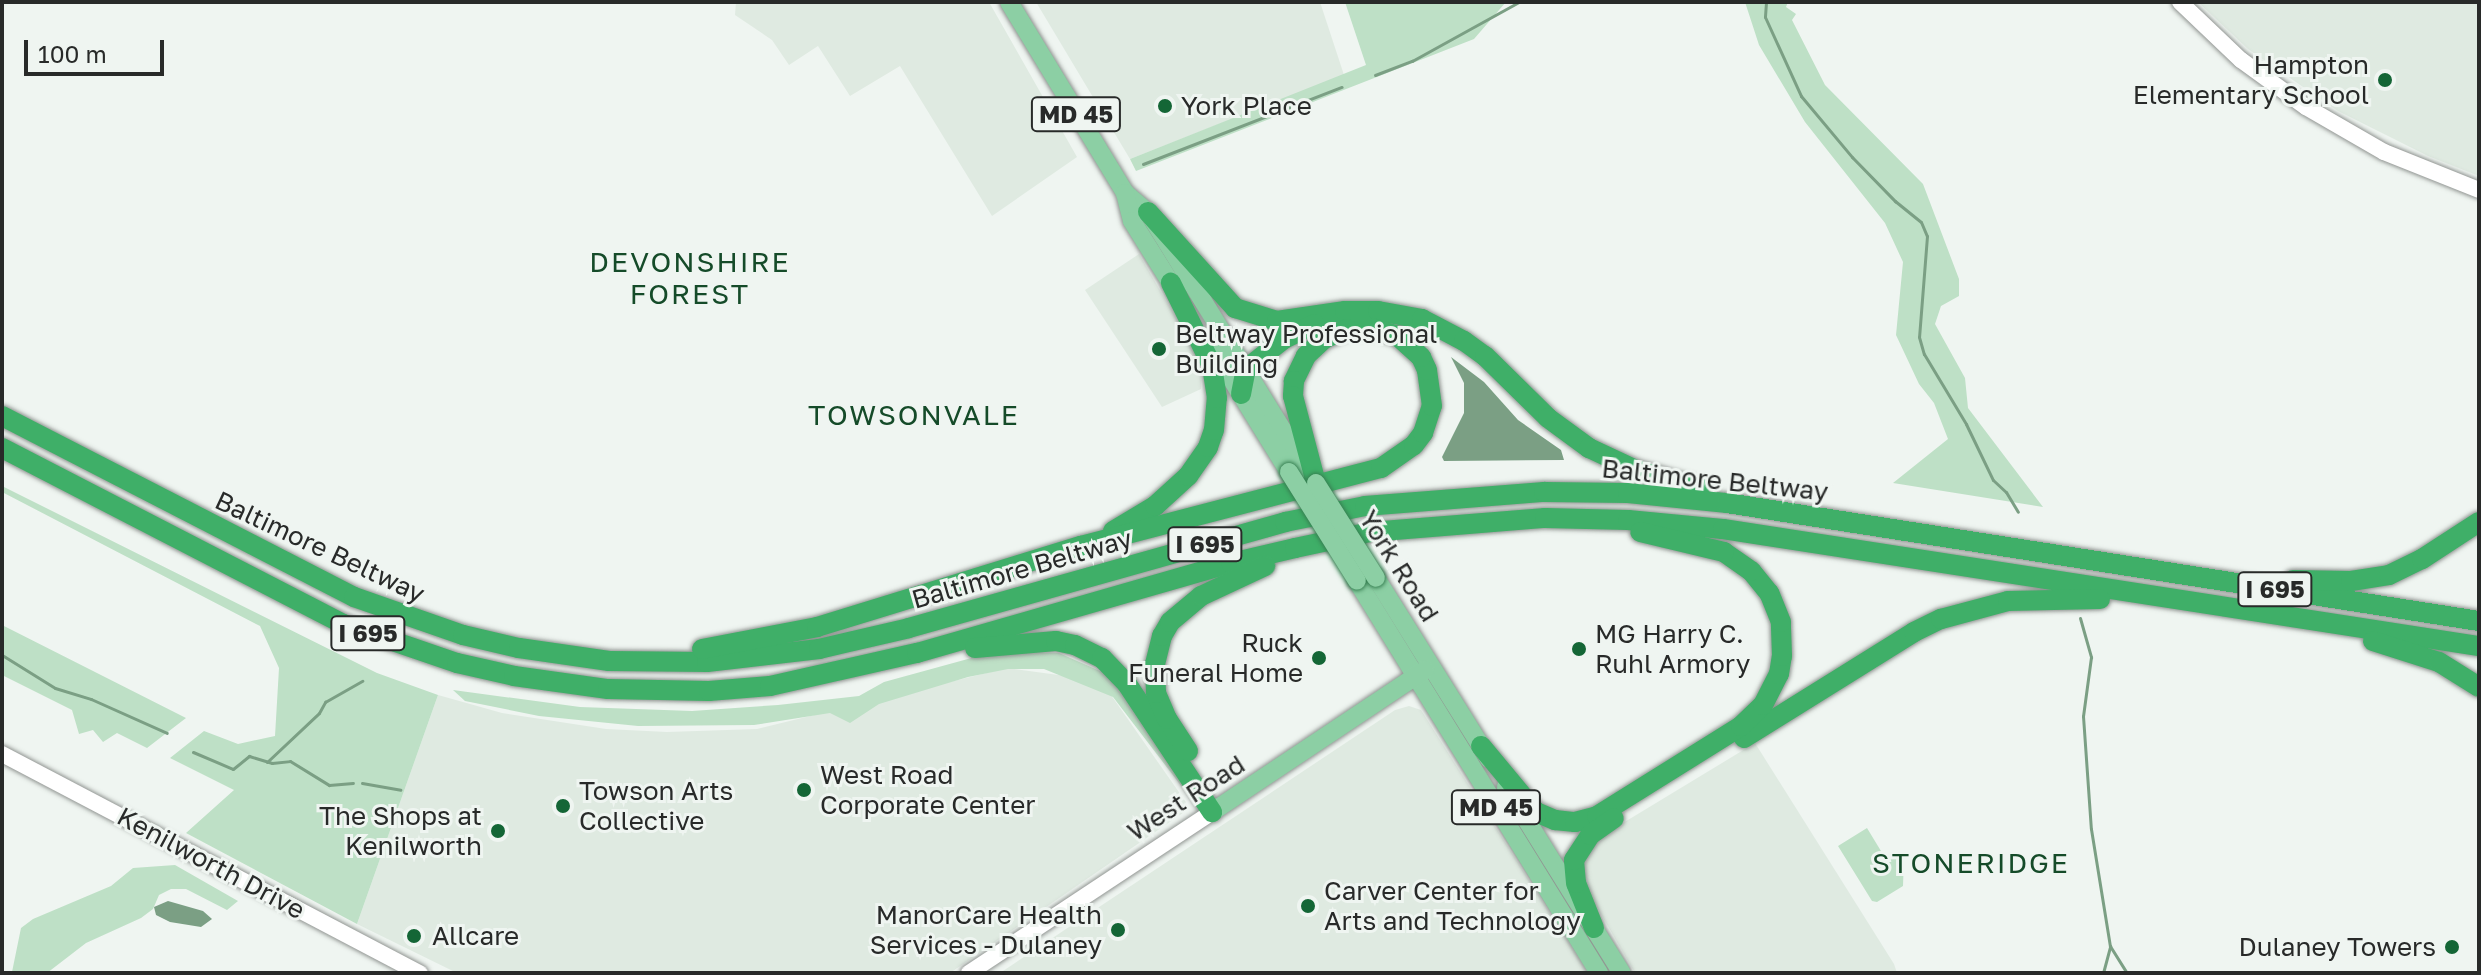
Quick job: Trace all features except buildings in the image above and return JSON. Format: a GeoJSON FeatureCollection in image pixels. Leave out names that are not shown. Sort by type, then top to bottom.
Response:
{"type":"FeatureCollection","features":[{"type":"Feature","properties":{"kind":"highway"},"geometry":{"type":"LineString","coordinates":[[1148,212],[1213,289],[1235,308],[1248,314],[1277,321],[1345,311],[1378,311],[1422,319],[1464,341],[1568,434],[1636,470],[1682,484],[1899,529]]}},
{"type":"Feature","properties":{"kind":"highway"},"geometry":{"type":"LineString","coordinates":[[1081,546],[1136,519],[1173,490],[1200,461],[1214,430],[1217,398],[1212,366],[1171,283]]}},
{"type":"Feature","properties":{"kind":"highway"},"geometry":{"type":"LineString","coordinates":[[1241,394],[1246,369],[1268,350],[1301,330],[1346,315],[1378,311]]}},
{"type":"Feature","properties":{"kind":"highway"},"geometry":{"type":"LineString","coordinates":[[519,648],[609,654],[729,646],[817,627],[1081,546],[1363,475],[1399,458],[1423,433],[1432,394],[1421,357],[1398,336],[1376,329],[1347,329],[1324,339],[1306,356],[1294,381],[1293,396],[1306,473]]}},
{"type":"Feature","properties":{"kind":"highway","name":"Baltimore Beltway"},"geometry":{"type":"LineString","coordinates":[[2,416],[354,597],[412,620],[519,648],[609,661],[707,662],[819,649],[909,628],[1285,522],[1365,506],[1494,493],[1587,492],[1673,496],[2479,621]]}},
{"type":"Feature","properties":{"kind":"highway","name":"Baltimore Beltway"},"geometry":{"type":"LineString","coordinates":[[2,448],[284,596],[404,647],[471,666],[566,685],[649,691],[770,686],[917,653],[1231,563],[1370,532],[1444,523],[1545,518],[1676,523],[2479,646]]}},
{"type":"Feature","properties":{"kind":"highway"},"geometry":{"type":"LineString","coordinates":[[2071,557],[2296,581],[2351,581],[2389,575],[2403,569],[2479,522]]}},
{"type":"Feature","properties":{"kind":"highway"},"geometry":{"type":"LineString","coordinates":[[1444,523],[1631,531],[1715,550],[1740,562],[1760,581],[1776,606],[1781,622],[1779,674],[1754,716],[1597,816],[1565,822],[1536,812],[1481,746]]}},
{"type":"Feature","properties":{"kind":"highway"},"geometry":{"type":"LineString","coordinates":[[1218,808],[1161,706],[1155,678],[1162,636],[1182,610],[1220,584],[1270,564],[1370,532]]}},
{"type":"Feature","properties":{"kind":"highway"},"geometry":{"type":"LineString","coordinates":[[1594,928],[1573,870],[1577,851],[1590,835],[1914,632],[1985,605],[2036,598],[2212,605]]}},
{"type":"Feature","properties":{"kind":"highway"},"geometry":{"type":"LineString","coordinates":[[2264,613],[2416,654],[2456,670],[2479,687]]}},
{"type":"Feature","properties":{"kind":"highway"},"geometry":{"type":"LineString","coordinates":[[770,686],[874,671],[1007,643],[1056,641],[1075,645],[1102,658],[1127,684],[1218,808]]}},
{"type":"Feature","properties":{"kind":"main road","name":"York Road"},"geometry":{"type":"LineString","coordinates":[[1009,2],[1125,193],[1132,221],[1171,283],[1241,394],[1306,473],[1357,581],[1481,746],[1622,973]]}},
{"type":"Feature","properties":{"kind":"main road","name":"York Road"},"geometry":{"type":"LineString","coordinates":[[1125,193],[1148,212],[1246,369],[1306,473],[1376,578],[1480,780],[1599,973]]}},
{"type":"Feature","properties":{"kind":"main road","name":"West Road"},"geometry":{"type":"LineString","coordinates":[[1218,808],[1424,670]]}},
{"type":"Feature","properties":{"kind":"main road"},"geometry":{"type":"LineString","coordinates":[[1480,780],[1497,785],[1522,824],[1539,839]]}},
{"type":"Feature","properties":{"kind":"street"},"geometry":{"type":"LineString","coordinates":[[2180,2],[2241,60],[2306,107],[2384,152],[2479,190]]}},
{"type":"Feature","properties":{"kind":"street","name":"Kenilworth Drive"},"geometry":{"type":"LineString","coordinates":[[2,754],[420,973]]}},
{"type":"Feature","properties":{"kind":"street","name":"West Road"},"geometry":{"type":"LineString","coordinates":[[969,973],[1218,808]]}},
{"type":"Feature","properties":{"kind":"shaded area"},"geometry":{"type":"Polygon","coordinates":[[[736,2],[989,2],[1077,157],[992,216],[900,66],[850,96],[818,46],[789,65],[772,40],[735,15],[736,2]]]}},
{"type":"Feature","properties":{"kind":"shaded area"},"geometry":{"type":"Polygon","coordinates":[[[1036,2],[1320,2],[1344,75],[1130,159],[1036,2]]]}},
{"type":"Feature","properties":{"kind":"shaded area"},"geometry":{"type":"Polygon","coordinates":[[[1345,2],[1506,2],[1474,39],[1136,171],[1130,159],[1366,65],[1345,2]]]}},
{"type":"Feature","properties":{"kind":"shaded area"},"geometry":{"type":"Polygon","coordinates":[[[1745,2],[1788,2],[1786,7],[1796,14],[1792,20],[1825,85],[1923,184],[1959,279],[1959,296],[1941,306],[1935,324],[1965,378],[1968,408],[2043,507],[1893,483],[1948,439],[1934,403],[1919,384],[1896,335],[1903,262],[1885,223],[1805,122],[1759,45],[1745,2]]]}},
{"type":"Feature","properties":{"kind":"shaded area","name":"Hampton Elementary School"},"geometry":{"type":"Polygon","coordinates":[[[2198,2],[2479,2],[2479,176],[2428,156],[2338,111],[2248,49],[2198,2]]]}},
{"type":"Feature","properties":{"kind":"shaded area"},"geometry":{"type":"Polygon","coordinates":[[[1139,254],[1202,363],[1201,389],[1162,407],[1085,290],[1139,254]]]}},
{"type":"Feature","properties":{"kind":"shaded area"},"geometry":{"type":"Polygon","coordinates":[[[1451,357],[1484,382],[1518,420],[1561,450],[1564,460],[1444,461],[1442,457],[1464,413],[1464,383],[1451,357]]]}},
{"type":"Feature","properties":{"kind":"shaded area"},"geometry":{"type":"Polygon","coordinates":[[[2,486],[377,673],[438,695],[357,924],[186,833],[234,790],[170,758],[204,731],[238,744],[275,736],[279,668],[260,626],[2,492],[2,486]]]}},
{"type":"Feature","properties":{"kind":"shaded area"},"geometry":{"type":"Polygon","coordinates":[[[2,625],[186,718],[147,748],[117,733],[103,742],[93,730],[79,734],[72,710],[2,675],[2,625]]]}},
{"type":"Feature","properties":{"kind":"shaded area"},"geometry":{"type":"Polygon","coordinates":[[[997,651],[1059,653],[1109,675],[1192,800],[1113,697],[1044,669],[1008,669],[968,677],[879,704],[850,723],[830,713],[754,725],[638,726],[539,716],[465,701],[453,690],[580,707],[692,711],[778,705],[859,696],[884,682],[997,651]]]}},
{"type":"Feature","properties":{"kind":"shaded area"},"geometry":{"type":"Polygon","coordinates":[[[1007,668],[1090,682],[1111,695],[1190,808],[950,973],[457,973],[357,924],[438,695],[502,713],[606,729],[667,732],[757,729],[1007,668]]]}},
{"type":"Feature","properties":{"kind":"shaded area"},"geometry":{"type":"Polygon","coordinates":[[[1409,706],[1421,710],[1588,973],[1000,973],[1395,710],[1409,706]]]}},
{"type":"Feature","properties":{"kind":"shaded area"},"geometry":{"type":"Polygon","coordinates":[[[1755,743],[1897,973],[1635,973],[1583,883],[1584,857],[1590,843],[1755,743]]]}},
{"type":"Feature","properties":{"kind":"shaded area"},"geometry":{"type":"Polygon","coordinates":[[[1867,828],[1884,856],[1904,857],[1903,886],[1877,902],[1872,901],[1838,846],[1867,828]]]}},
{"type":"Feature","properties":{"kind":"shaded area"},"geometry":{"type":"Polygon","coordinates":[[[175,865],[238,901],[227,910],[186,889],[171,889],[159,895],[153,909],[141,918],[86,943],[47,973],[2,973],[12,972],[21,928],[33,919],[111,886],[133,868],[175,865]]]}},
{"type":"Feature","properties":{"kind":"shaded area"},"geometry":{"type":"Polygon","coordinates":[[[168,901],[203,911],[212,919],[201,927],[170,922],[156,915],[154,907],[168,901]]]}},
{"type":"Feature","properties":{"kind":"waterway"},"geometry":{"type":"LineString","coordinates":[[1375,75],[1412,61],[1519,2]]}},
{"type":"Feature","properties":{"kind":"waterway"},"geometry":{"type":"LineString","coordinates":[[1766,2],[1765,17],[1801,96],[1852,157],[1895,201],[1921,222],[1927,236],[1919,337],[1924,354],[1966,424],[1993,480],[2006,492],[2018,512]]}},
{"type":"Feature","properties":{"kind":"waterway"},"geometry":{"type":"LineString","coordinates":[[1143,164],[1342,87]]}},
{"type":"Feature","properties":{"kind":"waterway"},"geometry":{"type":"LineString","coordinates":[[2080,618],[2091,657],[2083,716],[2091,829],[2110,946],[2127,973]]}},
{"type":"Feature","properties":{"kind":"waterway"},"geometry":{"type":"LineString","coordinates":[[2,655],[55,688],[91,699],[167,733]]}},
{"type":"Feature","properties":{"kind":"waterway"},"geometry":{"type":"LineString","coordinates":[[267,762],[319,713],[325,702],[362,681]]}},
{"type":"Feature","properties":{"kind":"waterway"},"geometry":{"type":"LineString","coordinates":[[193,752],[233,769],[249,756],[272,763],[290,761],[329,785],[353,783]]}},
{"type":"Feature","properties":{"kind":"waterway"},"geometry":{"type":"LineString","coordinates":[[362,783],[400,790]]}},
{"type":"Feature","properties":{"kind":"waterway"},"geometry":{"type":"LineString","coordinates":[[2103,973],[2110,946]]}},
{"type":"Feature","properties":{"kind":"place","name":"Hampton Elementary School"},"geometry":{"type":"Point","coordinates":[2385,80]}},
{"type":"Feature","properties":{"kind":"place","name":"York Place"},"geometry":{"type":"Point","coordinates":[1165,106]}},
{"type":"Feature","properties":{"kind":"place","name":"Beltway Professional Building"},"geometry":{"type":"Point","coordinates":[1159,349]}},
{"type":"Feature","properties":{"kind":"place","name":"MG Harry C. Ruhl Armory"},"geometry":{"type":"Point","coordinates":[1579,649]}},
{"type":"Feature","properties":{"kind":"place","name":"Ruck Funeral Home"},"geometry":{"type":"Point","coordinates":[1319,658]}},
{"type":"Feature","properties":{"kind":"place","name":"West Road Corporate Center"},"geometry":{"type":"Point","coordinates":[804,790]}},
{"type":"Feature","properties":{"kind":"place","name":"Towson Arts Collective"},"geometry":{"type":"Point","coordinates":[563,806]}},
{"type":"Feature","properties":{"kind":"place","name":"The Shops at Kenilworth"},"geometry":{"type":"Point","coordinates":[498,831]}},
{"type":"Feature","properties":{"kind":"place","name":"Carver Center for Arts and Technology"},"geometry":{"type":"Point","coordinates":[1308,906]}},
{"type":"Feature","properties":{"kind":"place","name":"ManorCare Health Services - Dulaney"},"geometry":{"type":"Point","coordinates":[1118,930]}},
{"type":"Feature","properties":{"kind":"place","name":"Allcare"},"geometry":{"type":"Point","coordinates":[414,936]}},
{"type":"Feature","properties":{"kind":"place","name":"Dulaney Towers"},"geometry":{"type":"Point","coordinates":[2452,947]}},
{"type":"Feature","properties":{"kind":"district","name":"DEVONSHIRE FOREST"},"geometry":{"type":"Point","coordinates":[690,278]}},
{"type":"Feature","properties":{"kind":"district","name":"TOWSONVALE"},"geometry":{"type":"Point","coordinates":[914,415]}},
{"type":"Feature","properties":{"kind":"district","name":"STONERIDGE"},"geometry":{"type":"Point","coordinates":[1971,863]}}]}
